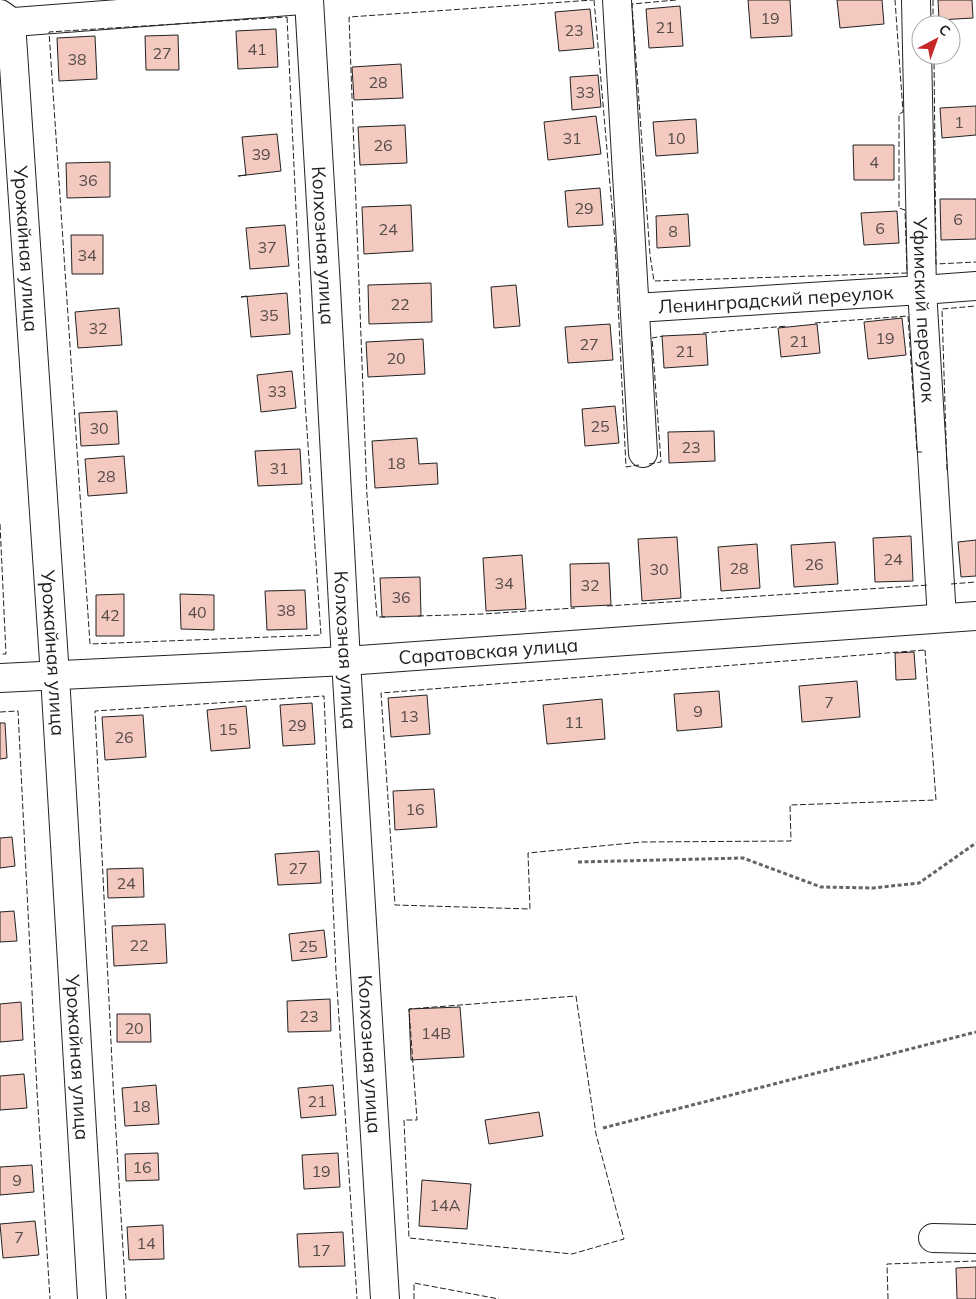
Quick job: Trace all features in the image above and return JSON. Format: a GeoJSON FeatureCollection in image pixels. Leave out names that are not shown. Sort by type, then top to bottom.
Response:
{"type":"FeatureCollection","features":[{"type":"Feature","properties":{"kind":"street"},"geometry":{"type":"LineString","coordinates":[[4,20],[302,0]]}},
{"type":"Feature","properties":{"kind":"street","name":"Колхозная улица"},"geometry":{"type":"LineString","coordinates":[[309,0],[346,662],[385,1299]]}},
{"type":"Feature","properties":{"kind":"street","name":"Ленинградский переулок"},"geometry":{"type":"LineString","coordinates":[[617,0],[643,453]]}},
{"type":"Feature","properties":{"kind":"street","name":"Уфимский переулок"},"geometry":{"type":"LineString","coordinates":[[916,0],[922,290],[942,618]]}},
{"type":"Feature","properties":{"kind":"street","name":"Урожайная улица"},"geometry":{"type":"LineString","coordinates":[[4,20],[55,676],[92,1299]]}},
{"type":"Feature","properties":{"kind":"street","name":"Ленинградский переулок"},"geometry":{"type":"LineString","coordinates":[[635,308],[976,286]]}},
{"type":"Feature","properties":{"kind":"street","name":"Саратовская улица"},"geometry":{"type":"LineString","coordinates":[[0,678],[346,662],[976,616]]}},
{"type":"Feature","properties":{"kind":"street"},"geometry":{"type":"LineString","coordinates":[[933,1238],[976,1238]]}},
{"type":"Feature","properties":{"kind":"path"},"geometry":{"type":"LineString","coordinates":[[578,862],[743,858],[821,887],[873,888],[919,883],[976,842]]}},
{"type":"Feature","properties":{"kind":"path"},"geometry":{"type":"LineString","coordinates":[[603,1128],[976,1032]]}},
{"type":"Feature","properties":{"kind":"building"},"geometry":{"type":"Polygon","coordinates":[[[748,0],[790,0],[792,36],[751,38],[748,0]]]}},
{"type":"Feature","properties":{"kind":"building"},"geometry":{"type":"Polygon","coordinates":[[[837,0],[882,0],[884,24],[840,28],[837,0]]]}},
{"type":"Feature","properties":{"kind":"building"},"geometry":{"type":"Polygon","coordinates":[[[938,0],[972,0],[973,18],[961,19],[961,15],[939,15],[938,0]]]}},
{"type":"Feature","properties":{"kind":"building"},"geometry":{"type":"Polygon","coordinates":[[[680,6],[683,46],[649,48],[646,9],[680,6]]]}},
{"type":"Feature","properties":{"kind":"building"},"geometry":{"type":"Polygon","coordinates":[[[590,9],[594,48],[559,51],[555,12],[590,9]]]}},
{"type":"Feature","properties":{"kind":"building"},"geometry":{"type":"Polygon","coordinates":[[[276,29],[278,67],[238,69],[236,31],[276,29]]]}},
{"type":"Feature","properties":{"kind":"building"},"geometry":{"type":"Polygon","coordinates":[[[178,35],[179,70],[146,70],[145,36],[178,35]]]}},
{"type":"Feature","properties":{"kind":"building"},"geometry":{"type":"Polygon","coordinates":[[[95,36],[97,79],[59,81],[57,38],[95,36]]]}},
{"type":"Feature","properties":{"kind":"building"},"geometry":{"type":"Polygon","coordinates":[[[401,64],[403,98],[354,100],[352,67],[401,64]]]}},
{"type":"Feature","properties":{"kind":"building"},"geometry":{"type":"Polygon","coordinates":[[[598,75],[601,107],[572,110],[570,77],[598,75]]]}},
{"type":"Feature","properties":{"kind":"building"},"geometry":{"type":"Polygon","coordinates":[[[976,106],[976,135],[942,138],[940,108],[976,106]]]}},
{"type":"Feature","properties":{"kind":"building"},"geometry":{"type":"Polygon","coordinates":[[[596,116],[601,154],[548,160],[544,122],[596,116]]]}},
{"type":"Feature","properties":{"kind":"building"},"geometry":{"type":"Polygon","coordinates":[[[696,119],[698,153],[656,156],[653,122],[696,119]]]}},
{"type":"Feature","properties":{"kind":"building"},"geometry":{"type":"Polygon","coordinates":[[[405,125],[407,163],[360,165],[358,127],[405,125]]]}},
{"type":"Feature","properties":{"kind":"building"},"geometry":{"type":"Polygon","coordinates":[[[277,134],[281,171],[238,176],[246,175],[242,137],[277,134]]]}},
{"type":"Feature","properties":{"kind":"building"},"geometry":{"type":"Polygon","coordinates":[[[853,145],[894,145],[894,180],[854,180],[853,145]]]}},
{"type":"Feature","properties":{"kind":"building"},"geometry":{"type":"Polygon","coordinates":[[[110,162],[110,197],[67,198],[66,163],[110,162]]]}},
{"type":"Feature","properties":{"kind":"building"},"geometry":{"type":"Polygon","coordinates":[[[600,188],[603,225],[568,227],[565,191],[600,188]]]}},
{"type":"Feature","properties":{"kind":"building"},"geometry":{"type":"Polygon","coordinates":[[[940,199],[976,199],[976,239],[941,240],[940,199]]]}},
{"type":"Feature","properties":{"kind":"building"},"geometry":{"type":"Polygon","coordinates":[[[411,205],[413,251],[364,254],[362,207],[411,205]]]}},
{"type":"Feature","properties":{"kind":"building"},"geometry":{"type":"Polygon","coordinates":[[[897,211],[899,243],[864,245],[861,213],[897,211]]]}},
{"type":"Feature","properties":{"kind":"building"},"geometry":{"type":"Polygon","coordinates":[[[688,214],[690,246],[657,248],[656,216],[688,214]]]}},
{"type":"Feature","properties":{"kind":"building"},"geometry":{"type":"Polygon","coordinates":[[[285,225],[289,266],[250,269],[246,228],[285,225]]]}},
{"type":"Feature","properties":{"kind":"building"},"geometry":{"type":"Polygon","coordinates":[[[71,235],[103,235],[103,274],[72,274],[71,235]]]}},
{"type":"Feature","properties":{"kind":"building"},"geometry":{"type":"Polygon","coordinates":[[[431,283],[432,322],[369,324],[368,285],[431,283]]]}},
{"type":"Feature","properties":{"kind":"building"},"geometry":{"type":"Polygon","coordinates":[[[516,285],[520,326],[494,328],[491,287],[516,285]]]}},
{"type":"Feature","properties":{"kind":"building"},"geometry":{"type":"Polygon","coordinates":[[[287,293],[290,334],[251,337],[247,296],[287,293]]]}},
{"type":"Feature","properties":{"kind":"building"},"geometry":{"type":"Polygon","coordinates":[[[119,308],[122,345],[78,348],[75,312],[119,308]]]}},
{"type":"Feature","properties":{"kind":"building"},"geometry":{"type":"Polygon","coordinates":[[[902,318],[906,355],[868,359],[864,322],[902,318]]]}},
{"type":"Feature","properties":{"kind":"building"},"geometry":{"type":"Polygon","coordinates":[[[610,324],[613,360],[568,363],[565,327],[610,324]]]}},
{"type":"Feature","properties":{"kind":"building"},"geometry":{"type":"Polygon","coordinates":[[[817,324],[820,353],[781,357],[778,328],[817,324]]]}},
{"type":"Feature","properties":{"kind":"building"},"geometry":{"type":"Polygon","coordinates":[[[706,334],[708,365],[664,368],[662,336],[706,334]]]}},
{"type":"Feature","properties":{"kind":"building"},"geometry":{"type":"Polygon","coordinates":[[[423,339],[425,374],[368,377],[366,342],[423,339]]]}},
{"type":"Feature","properties":{"kind":"building"},"geometry":{"type":"Polygon","coordinates":[[[292,371],[296,408],[261,412],[257,375],[292,371]]]}},
{"type":"Feature","properties":{"kind":"building"},"geometry":{"type":"Polygon","coordinates":[[[615,406],[619,443],[585,446],[582,409],[615,406]]]}},
{"type":"Feature","properties":{"kind":"building"},"geometry":{"type":"Polygon","coordinates":[[[117,411],[119,444],[81,446],[79,413],[117,411]]]}},
{"type":"Feature","properties":{"kind":"building"},"geometry":{"type":"Polygon","coordinates":[[[714,431],[715,461],[669,463],[668,432],[714,431]]]}},
{"type":"Feature","properties":{"kind":"building"},"geometry":{"type":"Polygon","coordinates":[[[417,438],[419,464],[437,463],[438,484],[375,488],[372,441],[417,438]]]}},
{"type":"Feature","properties":{"kind":"building"},"geometry":{"type":"Polygon","coordinates":[[[300,449],[302,484],[258,486],[255,451],[300,449]]]}},
{"type":"Feature","properties":{"kind":"building"},"geometry":{"type":"Polygon","coordinates":[[[124,456],[127,493],[88,496],[85,459],[124,456]]]}},
{"type":"Feature","properties":{"kind":"building"},"geometry":{"type":"Polygon","coordinates":[[[911,536],[913,581],[875,582],[873,538],[911,536]]]}},
{"type":"Feature","properties":{"kind":"building"},"geometry":{"type":"Polygon","coordinates":[[[677,537],[681,598],[642,601],[638,539],[677,537]]]}},
{"type":"Feature","properties":{"kind":"building"},"geometry":{"type":"Polygon","coordinates":[[[976,540],[976,576],[961,577],[958,542],[976,540]]]}},
{"type":"Feature","properties":{"kind":"building"},"geometry":{"type":"Polygon","coordinates":[[[835,542],[838,584],[794,587],[791,545],[835,542]]]}},
{"type":"Feature","properties":{"kind":"building"},"geometry":{"type":"Polygon","coordinates":[[[757,544],[760,588],[721,591],[718,547],[757,544]]]}},
{"type":"Feature","properties":{"kind":"building"},"geometry":{"type":"Polygon","coordinates":[[[522,555],[526,609],[486,611],[483,558],[522,555]]]}},
{"type":"Feature","properties":{"kind":"building"},"geometry":{"type":"Polygon","coordinates":[[[609,563],[611,605],[571,607],[570,564],[609,563]]]}},
{"type":"Feature","properties":{"kind":"building"},"geometry":{"type":"Polygon","coordinates":[[[420,577],[421,616],[382,617],[380,578],[420,577]]]}},
{"type":"Feature","properties":{"kind":"building"},"geometry":{"type":"Polygon","coordinates":[[[305,590],[307,629],[267,630],[265,591],[305,590]]]}},
{"type":"Feature","properties":{"kind":"building"},"geometry":{"type":"Polygon","coordinates":[[[124,594],[124,636],[96,636],[96,595],[124,594]]]}},
{"type":"Feature","properties":{"kind":"building"},"geometry":{"type":"Polygon","coordinates":[[[180,594],[214,595],[214,630],[181,629],[180,594]]]}},
{"type":"Feature","properties":{"kind":"building"},"geometry":{"type":"Polygon","coordinates":[[[914,652],[916,679],[896,680],[895,653],[914,652]]]}},
{"type":"Feature","properties":{"kind":"building"},"geometry":{"type":"Polygon","coordinates":[[[857,681],[860,717],[802,722],[799,686],[857,681]]]}},
{"type":"Feature","properties":{"kind":"building"},"geometry":{"type":"Polygon","coordinates":[[[719,691],[722,727],[677,731],[674,694],[719,691]]]}},
{"type":"Feature","properties":{"kind":"building"},"geometry":{"type":"Polygon","coordinates":[[[427,695],[430,734],[391,737],[388,698],[427,695]]]}},
{"type":"Feature","properties":{"kind":"building"},"geometry":{"type":"Polygon","coordinates":[[[602,699],[605,739],[547,744],[543,705],[602,699]]]}},
{"type":"Feature","properties":{"kind":"building"},"geometry":{"type":"Polygon","coordinates":[[[312,703],[315,744],[283,746],[280,705],[312,703]]]}},
{"type":"Feature","properties":{"kind":"building"},"geometry":{"type":"Polygon","coordinates":[[[246,706],[250,748],[211,751],[207,710],[246,706]]]}},
{"type":"Feature","properties":{"kind":"building"},"geometry":{"type":"Polygon","coordinates":[[[143,715],[146,757],[105,760],[102,717],[143,715]]]}},
{"type":"Feature","properties":{"kind":"building"},"geometry":{"type":"Polygon","coordinates":[[[0,723],[5,723],[7,758],[0,759],[0,723]]]}},
{"type":"Feature","properties":{"kind":"building"},"geometry":{"type":"Polygon","coordinates":[[[434,789],[437,827],[395,830],[393,791],[434,789]]]}},
{"type":"Feature","properties":{"kind":"building"},"geometry":{"type":"Polygon","coordinates":[[[12,837],[15,866],[0,868],[0,838],[12,837]]]}},
{"type":"Feature","properties":{"kind":"building"},"geometry":{"type":"Polygon","coordinates":[[[319,851],[321,883],[278,885],[275,854],[319,851]]]}},
{"type":"Feature","properties":{"kind":"building"},"geometry":{"type":"Polygon","coordinates":[[[143,868],[144,897],[108,898],[107,869],[143,868]]]}},
{"type":"Feature","properties":{"kind":"building"},"geometry":{"type":"Polygon","coordinates":[[[14,911],[17,941],[0,942],[0,912],[14,911]]]}},
{"type":"Feature","properties":{"kind":"building"},"geometry":{"type":"Polygon","coordinates":[[[165,924],[167,963],[114,966],[112,926],[165,924]]]}},
{"type":"Feature","properties":{"kind":"building"},"geometry":{"type":"Polygon","coordinates":[[[324,930],[327,957],[292,961],[289,934],[324,930]]]}},
{"type":"Feature","properties":{"kind":"building"},"geometry":{"type":"Polygon","coordinates":[[[330,999],[331,1031],[288,1032],[287,1001],[330,999]]]}},
{"type":"Feature","properties":{"kind":"building"},"geometry":{"type":"Polygon","coordinates":[[[21,1002],[23,1040],[0,1042],[0,1004],[21,1002]]]}},
{"type":"Feature","properties":{"kind":"building"},"geometry":{"type":"Polygon","coordinates":[[[460,1007],[464,1057],[411,1060],[409,1009],[460,1007]]]}},
{"type":"Feature","properties":{"kind":"building"},"geometry":{"type":"Polygon","coordinates":[[[117,1014],[150,1014],[151,1042],[117,1042],[117,1014]]]}},
{"type":"Feature","properties":{"kind":"building"},"geometry":{"type":"Polygon","coordinates":[[[24,1074],[27,1108],[0,1110],[0,1076],[24,1074]]]}},
{"type":"Feature","properties":{"kind":"building"},"geometry":{"type":"Polygon","coordinates":[[[156,1085],[159,1124],[125,1126],[122,1088],[156,1085]]]}},
{"type":"Feature","properties":{"kind":"building"},"geometry":{"type":"Polygon","coordinates":[[[333,1085],[336,1115],[301,1118],[298,1088],[333,1085]]]}},
{"type":"Feature","properties":{"kind":"building"},"geometry":{"type":"Polygon","coordinates":[[[539,1112],[543,1136],[489,1144],[485,1120],[539,1112]]]}},
{"type":"Feature","properties":{"kind":"building"},"geometry":{"type":"Polygon","coordinates":[[[158,1153],[159,1180],[126,1181],[125,1154],[158,1153]]]}},
{"type":"Feature","properties":{"kind":"building"},"geometry":{"type":"Polygon","coordinates":[[[338,1153],[340,1187],[304,1189],[302,1155],[338,1153]]]}},
{"type":"Feature","properties":{"kind":"building"},"geometry":{"type":"Polygon","coordinates":[[[32,1165],[34,1192],[0,1195],[0,1167],[32,1165]]]}},
{"type":"Feature","properties":{"kind":"building"},"geometry":{"type":"Polygon","coordinates":[[[422,1180],[471,1184],[467,1229],[419,1226],[422,1180]]]}},
{"type":"Feature","properties":{"kind":"building"},"geometry":{"type":"Polygon","coordinates":[[[35,1221],[39,1255],[3,1258],[0,1224],[35,1221]]]}},
{"type":"Feature","properties":{"kind":"building"},"geometry":{"type":"Polygon","coordinates":[[[163,1225],[164,1259],[129,1260],[127,1227],[163,1225]]]}},
{"type":"Feature","properties":{"kind":"building"},"geometry":{"type":"Polygon","coordinates":[[[343,1232],[345,1266],[299,1267],[297,1234],[343,1232]]]}},
{"type":"Feature","properties":{"kind":"building"},"geometry":{"type":"Polygon","coordinates":[[[976,1267],[976,1299],[957,1299],[956,1268],[976,1267]]]}},
{"type":"Feature","properties":{"kind":"fence"},"geometry":{"type":"LineString","coordinates":[[385,617],[377,617],[367,496],[349,17],[593,0]]}},
{"type":"Feature","properties":{"kind":"fence"},"geometry":{"type":"LineString","coordinates":[[594,0],[615,242],[626,467],[639,465]]}},
{"type":"Feature","properties":{"kind":"fence"},"geometry":{"type":"LineString","coordinates":[[676,0],[632,4],[650,255],[654,281],[907,273],[905,210],[899,208],[899,114],[903,112],[895,0]]}},
{"type":"Feature","properties":{"kind":"fence"},"geometry":{"type":"LineString","coordinates":[[933,0],[933,15]]}},
{"type":"Feature","properties":{"kind":"fence"},"geometry":{"type":"LineString","coordinates":[[287,17],[305,401],[321,635],[90,644],[49,32],[287,17]]}},
{"type":"Feature","properties":{"kind":"fence"},"geometry":{"type":"LineString","coordinates":[[934,65],[936,264],[976,262]]}},
{"type":"Feature","properties":{"kind":"fence"},"geometry":{"type":"LineString","coordinates":[[947,470],[942,309],[976,306]]}},
{"type":"Feature","properties":{"kind":"fence"},"geometry":{"type":"LineString","coordinates":[[815,323],[908,316],[917,452],[922,452]]}},
{"type":"Feature","properties":{"kind":"fence"},"geometry":{"type":"LineString","coordinates":[[703,333],[788,326]]}},
{"type":"Feature","properties":{"kind":"fence"},"geometry":{"type":"LineString","coordinates":[[649,464],[661,462],[652,338],[663,336]]}},
{"type":"Feature","properties":{"kind":"fence"},"geometry":{"type":"LineString","coordinates":[[0,524],[6,654],[0,654]]}},
{"type":"Feature","properties":{"kind":"fence"},"geometry":{"type":"LineString","coordinates":[[951,584],[976,582]]}},
{"type":"Feature","properties":{"kind":"fence"},"geometry":{"type":"LineString","coordinates":[[607,606],[929,585]]}},
{"type":"Feature","properties":{"kind":"fence"},"geometry":{"type":"LineString","coordinates":[[418,616],[575,608]]}},
{"type":"Feature","properties":{"kind":"fence"},"geometry":{"type":"LineString","coordinates":[[925,650],[936,800],[790,805],[791,841],[642,842],[528,853],[530,909],[395,905],[381,693],[925,650]]}},
{"type":"Feature","properties":{"kind":"fence"},"geometry":{"type":"LineString","coordinates":[[126,1299],[113,1083],[95,711],[324,696],[336,972],[357,1299]]}},
{"type":"Feature","properties":{"kind":"fence"},"geometry":{"type":"LineString","coordinates":[[0,712],[18,711],[37,1091],[50,1299]]}},
{"type":"Feature","properties":{"kind":"fence"},"geometry":{"type":"LineString","coordinates":[[576,996],[596,1134],[624,1239],[572,1254],[409,1238],[404,1120],[417,1120],[409,1009],[576,996]]}},
{"type":"Feature","properties":{"kind":"fence"},"geometry":{"type":"LineString","coordinates":[[888,1299],[887,1264],[976,1261]]}},
{"type":"Feature","properties":{"kind":"fence"},"geometry":{"type":"LineString","coordinates":[[414,1299],[414,1283],[499,1299]]}}]}
